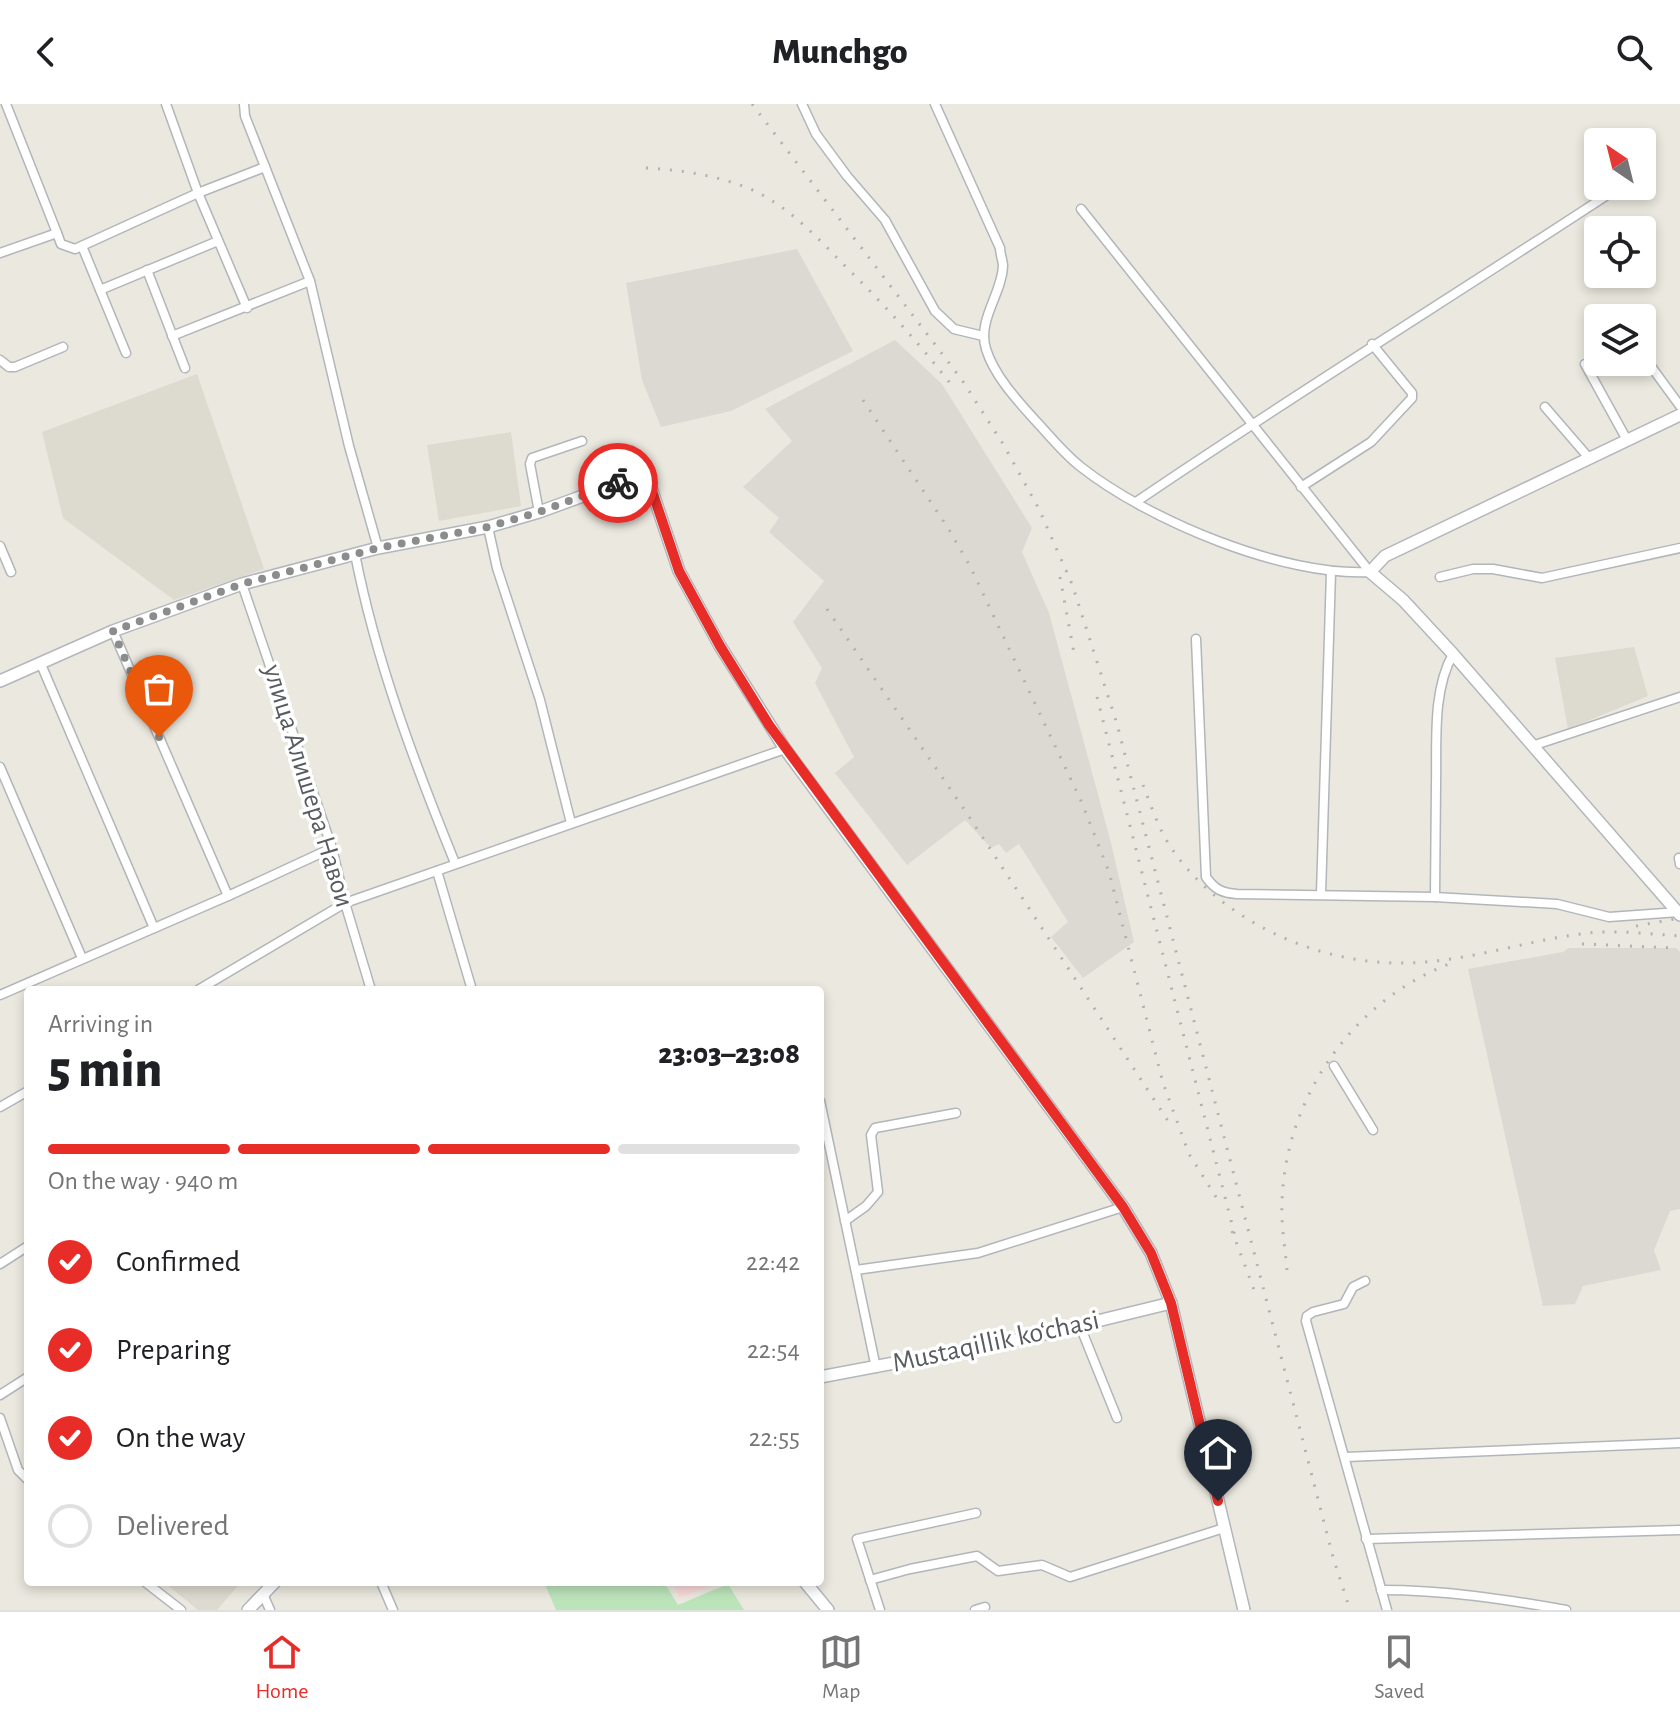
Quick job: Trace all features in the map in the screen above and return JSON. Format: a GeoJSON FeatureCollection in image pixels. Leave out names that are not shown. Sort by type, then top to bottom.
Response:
{"type":"FeatureCollection","features":[{"type":"Feature","properties":{"kind":"street"},"geometry":{"type":"LineString","coordinates":[[6,104],[61,244],[66,248],[75,249],[198,193],[265,167]]}},
{"type":"Feature","properties":{"kind":"street"},"geometry":{"type":"LineString","coordinates":[[166,104],[198,193],[247,308]]}},
{"type":"Feature","properties":{"kind":"street"},"geometry":{"type":"LineString","coordinates":[[244,104],[245,116],[310,281],[349,446],[378,548]]}},
{"type":"Feature","properties":{"kind":"street"},"geometry":{"type":"LineString","coordinates":[[802,104],[823,144],[885,220],[935,311],[954,329],[983,336]]}},
{"type":"Feature","properties":{"kind":"street"},"geometry":{"type":"LineString","coordinates":[[935,104],[1000,248],[1003,267],[983,336],[997,372],[1023,407],[1079,466],[1136,502],[1201,535],[1331,572],[1370,572],[1385,556],[1680,415]]}},
{"type":"Feature","properties":{"kind":"street"},"geometry":{"type":"LineString","coordinates":[[1136,502],[1372,344],[1443,303],[1600,200]]}},
{"type":"Feature","properties":{"kind":"street"},"geometry":{"type":"LineString","coordinates":[[1081,209],[1370,572],[1403,600],[1453,654],[1679,913]]}},
{"type":"Feature","properties":{"kind":"street"},"geometry":{"type":"LineString","coordinates":[[0,253],[57,233]]}},
{"type":"Feature","properties":{"kind":"street"},"geometry":{"type":"LineString","coordinates":[[100,290],[218,241]]}},
{"type":"Feature","properties":{"kind":"street"},"geometry":{"type":"LineString","coordinates":[[82,246],[126,353]]}},
{"type":"Feature","properties":{"kind":"street"},"geometry":{"type":"LineString","coordinates":[[147,270],[185,368]]}},
{"type":"Feature","properties":{"kind":"street"},"geometry":{"type":"LineString","coordinates":[[172,336],[310,281]]}},
{"type":"Feature","properties":{"kind":"street"},"geometry":{"type":"LineString","coordinates":[[1301,487],[1371,442],[1412,398],[1412,393],[1372,344]]}},
{"type":"Feature","properties":{"kind":"street"},"geometry":{"type":"LineString","coordinates":[[0,360],[9,367],[15,367],[63,347]]}},
{"type":"Feature","properties":{"kind":"street"},"geometry":{"type":"LineString","coordinates":[[1656,373],[1680,406]]}},
{"type":"Feature","properties":{"kind":"street"},"geometry":{"type":"LineString","coordinates":[[1592,376],[1627,440]]}},
{"type":"Feature","properties":{"kind":"street"},"geometry":{"type":"LineString","coordinates":[[1545,407],[1589,458]]}},
{"type":"Feature","properties":{"kind":"street"},"geometry":{"type":"LineString","coordinates":[[539,512],[530,464],[532,458],[582,441]]}},
{"type":"Feature","properties":{"kind":"street"},"geometry":{"type":"LineString","coordinates":[[0,681],[113,631],[242,584],[378,548],[488,527],[646,473],[679,571],[720,646],[785,749],[1123,1207],[1151,1253],[1171,1303],[1244,1610]]}},
{"type":"Feature","properties":{"kind":"street"},"geometry":{"type":"LineString","coordinates":[[488,527],[497,568],[540,700],[571,823]]}},
{"type":"Feature","properties":{"kind":"street"},"geometry":{"type":"LineString","coordinates":[[0,546],[11,572]]}},
{"type":"Feature","properties":{"kind":"street"},"geometry":{"type":"LineString","coordinates":[[1440,577],[1473,569],[1493,569],[1542,578],[1680,548]]}},
{"type":"Feature","properties":{"kind":"street"},"geometry":{"type":"LineString","coordinates":[[355,554],[367,612],[394,704],[418,774],[455,863]]}},
{"type":"Feature","properties":{"kind":"street"},"geometry":{"type":"LineString","coordinates":[[1321,894],[1331,572]]}},
{"type":"Feature","properties":{"kind":"street","name":"улица Алишера Навои"},"geometry":{"type":"LineString","coordinates":[[242,584],[332,848],[370,986]]}},
{"type":"Feature","properties":{"kind":"street"},"geometry":{"type":"LineString","coordinates":[[113,631],[228,896]]}},
{"type":"Feature","properties":{"kind":"street"},"geometry":{"type":"LineString","coordinates":[[1196,639],[1206,877],[1216,889],[1225,893],[1435,897],[1557,904],[1609,917],[1679,913]]}},
{"type":"Feature","properties":{"kind":"street"},"geometry":{"type":"LineString","coordinates":[[1435,897],[1437,743],[1441,692],[1446,666],[1453,654]]}},
{"type":"Feature","properties":{"kind":"street"},"geometry":{"type":"LineString","coordinates":[[40,662],[154,928]]}},
{"type":"Feature","properties":{"kind":"street"},"geometry":{"type":"LineString","coordinates":[[1532,746],[1680,697]]}},
{"type":"Feature","properties":{"kind":"street"},"geometry":{"type":"LineString","coordinates":[[205,986],[345,903],[785,749]]}},
{"type":"Feature","properties":{"kind":"street"},"geometry":{"type":"LineString","coordinates":[[0,767],[82,958]]}},
{"type":"Feature","properties":{"kind":"street"},"geometry":{"type":"LineString","coordinates":[[1,993],[332,848]]}},
{"type":"Feature","properties":{"kind":"street"},"geometry":{"type":"LineString","coordinates":[[437,871],[471,986]]}},
{"type":"Feature","properties":{"kind":"street"},"geometry":{"type":"LineString","coordinates":[[1334,1066],[1373,1130]]}},
{"type":"Feature","properties":{"kind":"street"},"geometry":{"type":"LineString","coordinates":[[0,1107],[24,1093]]}},
{"type":"Feature","properties":{"kind":"street"},"geometry":{"type":"LineString","coordinates":[[845,1221],[866,1206],[878,1192],[871,1135],[875,1128],[956,1113]]}},
{"type":"Feature","properties":{"kind":"street"},"geometry":{"type":"LineString","coordinates":[[824,1120],[876,1368]]}},
{"type":"Feature","properties":{"kind":"street"},"geometry":{"type":"LineString","coordinates":[[856,1270],[978,1253],[1123,1207]]}},
{"type":"Feature","properties":{"kind":"street"},"geometry":{"type":"LineString","coordinates":[[0,1264],[24,1249]]}},
{"type":"Feature","properties":{"kind":"street"},"geometry":{"type":"LineString","coordinates":[[1365,1281],[1352,1288],[1344,1304],[1313,1312],[1306,1319],[1387,1610]]}},
{"type":"Feature","properties":{"kind":"street","name":"Mustaqillik ko‘chasi"},"geometry":{"type":"LineString","coordinates":[[824,1376],[1080,1326],[1171,1303]]}},
{"type":"Feature","properties":{"kind":"street"},"geometry":{"type":"LineString","coordinates":[[1080,1326],[1117,1418]]}},
{"type":"Feature","properties":{"kind":"street"},"geometry":{"type":"LineString","coordinates":[[0,1395],[24,1380]]}},
{"type":"Feature","properties":{"kind":"street"},"geometry":{"type":"LineString","coordinates":[[0,1418],[18,1470],[24,1476]]}},
{"type":"Feature","properties":{"kind":"street"},"geometry":{"type":"LineString","coordinates":[[1346,1457],[1680,1443]]}},
{"type":"Feature","properties":{"kind":"street"},"geometry":{"type":"LineString","coordinates":[[880,1610],[856,1542],[858,1538],[976,1513]]}},
{"type":"Feature","properties":{"kind":"street"},"geometry":{"type":"LineString","coordinates":[[870,1580],[977,1556],[998,1571],[1042,1565],[1070,1577],[1224,1528]]}},
{"type":"Feature","properties":{"kind":"street"},"geometry":{"type":"LineString","coordinates":[[1366,1539],[1680,1530]]}},
{"type":"Feature","properties":{"kind":"street"},"geometry":{"type":"LineString","coordinates":[[150,1586],[181,1610]]}},
{"type":"Feature","properties":{"kind":"street"},"geometry":{"type":"LineString","coordinates":[[248,1610],[271,1586]]}},
{"type":"Feature","properties":{"kind":"street"},"geometry":{"type":"LineString","coordinates":[[383,1586],[393,1610]]}},
{"type":"Feature","properties":{"kind":"street"},"geometry":{"type":"LineString","coordinates":[[808,1586],[828,1610]]}},
{"type":"Feature","properties":{"kind":"street"},"geometry":{"type":"LineString","coordinates":[[1381,1590],[1487,1595],[1564,1610]]}},
{"type":"Feature","properties":{"kind":"street"},"geometry":{"type":"LineString","coordinates":[[263,1594],[270,1610]]}},
{"type":"Feature","properties":{"kind":"shaded area"},"geometry":{"type":"Polygon","coordinates":[[[797,249],[853,351],[731,411],[661,427],[642,380],[626,283],[797,249]]]}},
{"type":"Feature","properties":{"kind":"shaded area"},"geometry":{"type":"Polygon","coordinates":[[[895,340],[942,384],[1032,528],[1022,552],[1049,613],[1110,839],[1134,942],[1083,978],[1051,937],[1068,922],[1019,844],[1006,853],[999,844],[991,848],[965,820],[907,865],[835,773],[854,757],[815,683],[822,668],[793,622],[824,581],[769,532],[779,518],[743,487],[792,441],[765,409],[895,340]]]}},
{"type":"Feature","properties":{"kind":"shaded area"},"geometry":{"type":"Polygon","coordinates":[[[197,374],[264,569],[174,600],[63,518],[42,432],[197,374]]]}},
{"type":"Feature","properties":{"kind":"shaded area"},"geometry":{"type":"Polygon","coordinates":[[[511,432],[521,506],[439,521],[427,445],[511,432]]]}},
{"type":"Feature","properties":{"kind":"shaded area"},"geometry":{"type":"Polygon","coordinates":[[[1634,647],[1648,696],[1568,729],[1555,658],[1634,647]]]}},
{"type":"Feature","properties":{"kind":"shaded area"},"geometry":{"type":"Polygon","coordinates":[[[1569,948],[1676,948],[1680,952],[1680,1209],[1670,1211],[1654,1250],[1661,1270],[1583,1286],[1575,1304],[1543,1306],[1468,969],[1563,952],[1569,948]]]}},
{"type":"Feature","properties":{"kind":"shaded area"},"geometry":{"type":"Polygon","coordinates":[[[169,1586],[238,1586],[217,1610],[198,1610],[169,1586]]]}},
{"type":"Feature","properties":{"kind":"shaded area"},"geometry":{"type":"Polygon","coordinates":[[[674,1586],[710,1586],[680,1598],[674,1586]]]}},
{"type":"Feature","properties":{"kind":"green space"},"geometry":{"type":"Polygon","coordinates":[[[546,1586],[666,1586],[678,1605],[729,1586],[744,1610],[556,1610],[546,1586]]]}},
{"type":"Feature","properties":{"kind":"railway"},"geometry":{"type":"LineString","coordinates":[[752,104],[962,380],[1003,444],[1039,509],[1072,584],[1117,724],[1333,1557],[1350,1610]]}},
{"type":"Feature","properties":{"kind":"railway"},"geometry":{"type":"LineString","coordinates":[[646,168],[723,180],[748,188],[787,211],[872,293],[953,387]]}},
{"type":"Feature","properties":{"kind":"railway"},"geometry":{"type":"LineString","coordinates":[[863,400],[970,566],[1082,803],[1109,872],[1163,1083],[1189,1154],[1221,1205]]}},
{"type":"Feature","properties":{"kind":"railway"},"geometry":{"type":"LineString","coordinates":[[1060,577],[1074,653]]}},
{"type":"Feature","properties":{"kind":"railway"},"geometry":{"type":"LineString","coordinates":[[827,609],[968,815],[1170,1124]]}},
{"type":"Feature","properties":{"kind":"railway"},"geometry":{"type":"LineString","coordinates":[[1097,697],[1236,1240]]}},
{"type":"Feature","properties":{"kind":"railway"},"geometry":{"type":"LineString","coordinates":[[1143,785],[1158,824],[1190,872],[1214,895],[1242,915],[1303,946],[1369,961],[1402,963],[1449,959],[1588,933],[1680,936]]}},
{"type":"Feature","properties":{"kind":"railway"},"geometry":{"type":"LineString","coordinates":[[1636,926],[1680,918]]}},
{"type":"Feature","properties":{"kind":"railway"},"geometry":{"type":"LineString","coordinates":[[1582,944],[1675,948]]}},
{"type":"Feature","properties":{"kind":"railway"},"geometry":{"type":"LineString","coordinates":[[1287,1270],[1282,1211],[1286,1164],[1296,1127],[1311,1091],[1330,1058],[1354,1028],[1382,1002],[1414,981],[1449,964]]}},
{"type":"Feature","properties":{"kind":"railway"},"geometry":{"type":"LineString","coordinates":[[1232,1231],[1256,1295]]}},
{"type":"Feature","properties":{"kind":"way so far"},"geometry":{"type":"LineString","coordinates":[[159,737],[113,631],[242,584],[378,548],[488,527],[618,483]]}},
{"type":"Feature","properties":{"kind":"route"},"geometry":{"type":"LineString","coordinates":[[618,483],[646,473],[679,571],[720,646],[769,725],[1123,1207],[1151,1253],[1171,1303],[1218,1501]]}}]}
